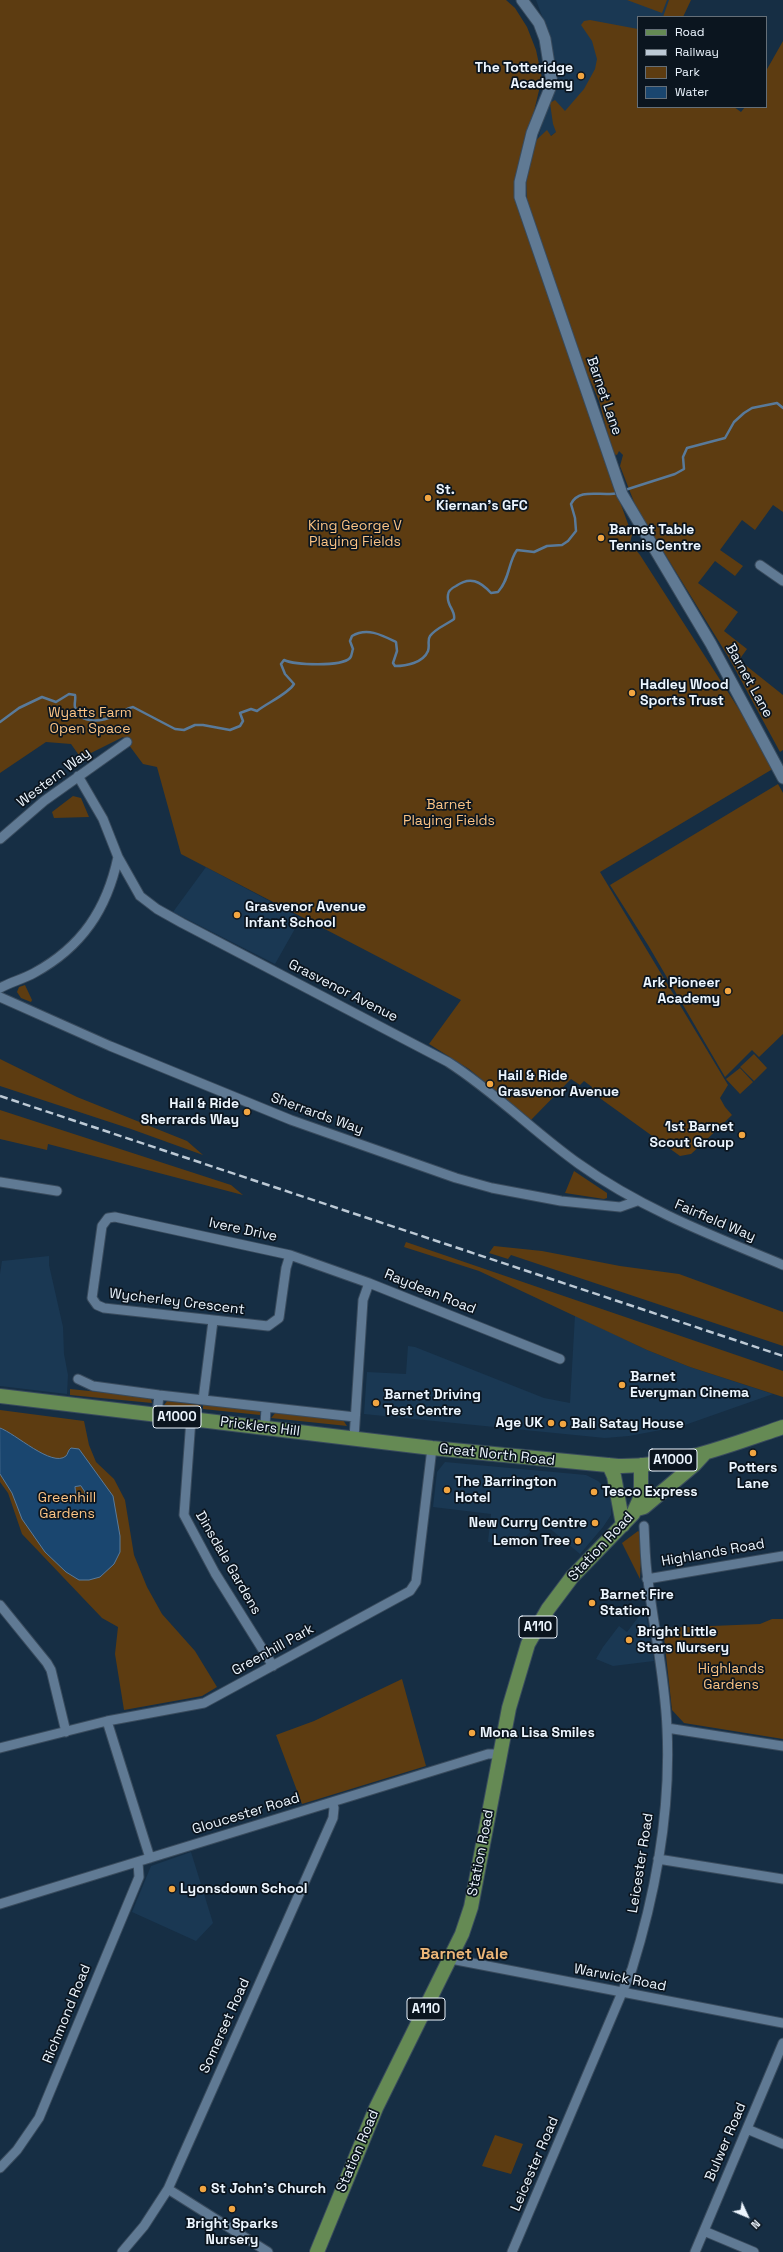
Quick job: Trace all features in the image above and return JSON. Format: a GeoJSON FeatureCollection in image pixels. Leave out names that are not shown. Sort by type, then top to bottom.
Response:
{"type":"FeatureCollection","features":[{"type":"Feature","properties":{"kind":"main road","name":"Pricklers Hill"},"geometry":{"type":"LineString","coordinates":[[0,1396],[354,1438]]}},
{"type":"Feature","properties":{"kind":"main road","name":"A1000"},"geometry":{"type":"LineString","coordinates":[[641,1465],[705,1453],[783,1427]]}},
{"type":"Feature","properties":{"kind":"main road","name":"Great North Road"},"geometry":{"type":"LineString","coordinates":[[354,1438],[432,1448],[609,1465],[641,1465]]}},
{"type":"Feature","properties":{"kind":"main road","name":"A110"},"geometry":{"type":"LineString","coordinates":[[637,1509],[648,1504],[694,1466],[705,1453]]}},
{"type":"Feature","properties":{"kind":"main road"},"geometry":{"type":"LineString","coordinates":[[609,1465],[614,1476],[623,1525]]}},
{"type":"Feature","properties":{"kind":"main road","name":"Station Road"},"geometry":{"type":"LineString","coordinates":[[317,2252],[376,2108],[451,1959],[471,1906],[509,1708],[528,1644],[548,1609],[572,1577],[637,1509],[641,1496],[641,1465]]}},
{"type":"Feature","properties":{"kind":"street","name":"Barnet Lane"},"geometry":{"type":"LineString","coordinates":[[522,0],[539,23],[545,39],[552,83],[532,133],[520,182],[520,197],[620,490],[711,644],[783,778]]}},
{"type":"Feature","properties":{"kind":"street"},"geometry":{"type":"LineString","coordinates":[[760,565],[783,582]]}},
{"type":"Feature","properties":{"kind":"street","name":"Western Way"},"geometry":{"type":"LineString","coordinates":[[0,839],[34,808],[127,742]]}},
{"type":"Feature","properties":{"kind":"street","name":"Grasvenor Avenue"},"geometry":{"type":"LineString","coordinates":[[78,776],[103,819],[118,857],[132,885],[142,899],[157,909],[448,1062],[485,1088],[578,1164],[637,1201]]}},
{"type":"Feature","properties":{"kind":"street"},"geometry":{"type":"LineString","coordinates":[[0,988],[45,966],[77,941],[90,927],[104,903],[118,857]]}},
{"type":"Feature","properties":{"kind":"street","name":"Sherrards Way"},"geometry":{"type":"LineString","coordinates":[[0,997],[110,1046],[291,1120],[456,1178],[492,1188],[561,1201],[620,1208],[637,1201]]}},
{"type":"Feature","properties":{"kind":"street"},"geometry":{"type":"LineString","coordinates":[[0,1182],[57,1191]]}},
{"type":"Feature","properties":{"kind":"street","name":"Fairfield Way"},"geometry":{"type":"LineString","coordinates":[[637,1201],[783,1265]]}},
{"type":"Feature","properties":{"kind":"street","name":"Ivere Drive"},"geometry":{"type":"LineString","coordinates":[[108,1218],[119,1217],[290,1255],[369,1283]]}},
{"type":"Feature","properties":{"kind":"street","name":"Wycherley Crescent"},"geometry":{"type":"LineString","coordinates":[[108,1218],[102,1226],[91,1293],[94,1303],[104,1308],[264,1327],[276,1322],[280,1315],[286,1268],[290,1255]]}},
{"type":"Feature","properties":{"kind":"street","name":"Raydean Road"},"geometry":{"type":"LineString","coordinates":[[354,1438],[363,1300],[369,1283],[560,1359]]}},
{"type":"Feature","properties":{"kind":"street"},"geometry":{"type":"LineString","coordinates":[[203,1400],[213,1321]]}},
{"type":"Feature","properties":{"kind":"street"},"geometry":{"type":"LineString","coordinates":[[78,1379],[93,1386],[355,1417]]}},
{"type":"Feature","properties":{"kind":"street"},"geometry":{"type":"LineString","coordinates":[[157,1414],[159,1395]]}},
{"type":"Feature","properties":{"kind":"street"},"geometry":{"type":"LineString","coordinates":[[265,1427],[266,1407]]}},
{"type":"Feature","properties":{"kind":"street","name":"Dinsdale Gardens"},"geometry":{"type":"LineString","coordinates":[[190,1419],[184,1515],[215,1573],[273,1666]]}},
{"type":"Feature","properties":{"kind":"street","name":"Greenhill Park"},"geometry":{"type":"LineString","coordinates":[[0,1748],[107,1721],[204,1703],[414,1587],[432,1448]]}},
{"type":"Feature","properties":{"kind":"street","name":"Leicester Road"},"geometry":{"type":"LineString","coordinates":[[512,2252],[632,1969],[646,1924],[655,1884],[666,1786],[667,1728],[663,1679],[647,1579],[644,1526]]}},
{"type":"Feature","properties":{"kind":"street","name":"Highlands Road"},"geometry":{"type":"LineString","coordinates":[[647,1579],[783,1556]]}},
{"type":"Feature","properties":{"kind":"street"},"geometry":{"type":"LineString","coordinates":[[0,1604],[51,1670],[66,1732]]}},
{"type":"Feature","properties":{"kind":"street"},"geometry":{"type":"LineString","coordinates":[[107,1721],[150,1858]]}},
{"type":"Feature","properties":{"kind":"street"},"geometry":{"type":"LineString","coordinates":[[667,1728],[783,1746]]}},
{"type":"Feature","properties":{"kind":"street","name":"Gloucester Road"},"geometry":{"type":"LineString","coordinates":[[0,1904],[488,1754],[500,1754]]}},
{"type":"Feature","properties":{"kind":"street","name":"Somerset Road"},"geometry":{"type":"LineString","coordinates":[[122,2252],[144,2226],[168,2189],[333,1818],[334,1808],[332,1802]]}},
{"type":"Feature","properties":{"kind":"street"},"geometry":{"type":"LineString","coordinates":[[658,1859],[783,1879]]}},
{"type":"Feature","properties":{"kind":"street","name":"Richmond Road"},"geometry":{"type":"LineString","coordinates":[[0,2168],[17,2150],[39,2118],[139,1876],[138,1862]]}},
{"type":"Feature","properties":{"kind":"street","name":"Warwick Road"},"geometry":{"type":"LineString","coordinates":[[451,1959],[783,2023]]}},
{"type":"Feature","properties":{"kind":"street","name":"Bulwer Road"},"geometry":{"type":"LineString","coordinates":[[695,2252],[783,2043]]}},
{"type":"Feature","properties":{"kind":"street"},"geometry":{"type":"LineString","coordinates":[[747,2129],[783,2144]]}},
{"type":"Feature","properties":{"kind":"street"},"geometry":{"type":"LineString","coordinates":[[168,2189],[268,2252]]}},
{"type":"Feature","properties":{"kind":"street"},"geometry":{"type":"LineString","coordinates":[[704,2232],[754,2252]]}},
{"type":"Feature","properties":{"kind":"shaded area","name":"The Totteridge Academy"},"geometry":{"type":"Polygon","coordinates":[[[536,0],[683,0],[676,16],[637,16],[637,68],[536,146],[553,86],[550,37],[536,0]]]}},
{"type":"Feature","properties":{"kind":"shaded area","name":"Grasvenor Avenue Infant School"},"geometry":{"type":"Polygon","coordinates":[[[206,867],[301,918],[275,964],[173,912],[206,867]]]}},
{"type":"Feature","properties":{"kind":"shaded area"},"geometry":{"type":"Polygon","coordinates":[[[49,1256],[49,1265],[63,1327],[64,1354],[68,1375],[67,1394],[0,1386],[0,1274],[2,1261],[49,1256]]]}},
{"type":"Feature","properties":{"kind":"shaded area"},"geometry":{"type":"Polygon","coordinates":[[[575,1315],[647,1350],[690,1367],[773,1394],[682,1426],[629,1436],[605,1438],[364,1414],[367,1372],[406,1374],[408,1346],[415,1347],[544,1398],[570,1403],[575,1315]]]}},
{"type":"Feature","properties":{"kind":"shaded area"},"geometry":{"type":"Polygon","coordinates":[[[445,1462],[586,1475],[598,1481],[605,1488],[611,1501],[611,1515],[603,1527],[580,1554],[547,1526],[540,1523],[514,1547],[506,1541],[502,1544],[488,1542],[491,1514],[433,1507],[437,1472],[445,1462]]]}},
{"type":"Feature","properties":{"kind":"shaded area","name":"Bright Little Stars Nursery"},"geometry":{"type":"Polygon","coordinates":[[[646,1614],[654,1661],[613,1666],[596,1659],[619,1626],[627,1632],[640,1615],[646,1614]]]}},
{"type":"Feature","properties":{"kind":"shaded area","name":"Lyonsdown School"},"geometry":{"type":"Polygon","coordinates":[[[191,1852],[213,1923],[196,1941],[132,1912],[151,1866],[191,1852]]]}},
{"type":"Feature","properties":{"kind":"green space"},"geometry":{"type":"Polygon","coordinates":[[[0,0],[506,0],[515,8],[527,27],[536,50],[542,78],[516,186],[590,419],[632,535],[630,543],[640,555],[776,767],[600,872],[728,1085],[720,1098],[732,1115],[691,1154],[680,1156],[590,1091],[592,1087],[584,1081],[580,1085],[571,1079],[531,1120],[469,1069],[429,1044],[461,1000],[181,854],[157,767],[143,764],[123,737],[81,758],[71,744],[46,742],[0,773],[0,0]]]}},
{"type":"Feature","properties":{"kind":"green space"},"geometry":{"type":"Polygon","coordinates":[[[627,0],[667,0],[662,13],[627,0]]]}},
{"type":"Feature","properties":{"kind":"green space"},"geometry":{"type":"Polygon","coordinates":[[[669,0],[691,0],[683,16],[663,16],[669,0]]]}},
{"type":"Feature","properties":{"kind":"green space"},"geometry":{"type":"Polygon","coordinates":[[[590,20],[637,29],[637,108],[735,108],[741,112],[744,108],[767,108],[767,69],[783,41],[783,512],[773,505],[755,530],[742,520],[720,550],[743,566],[735,576],[715,561],[698,583],[738,612],[724,631],[747,649],[739,660],[783,695],[783,750],[780,752],[729,658],[636,507],[620,466],[623,455],[619,451],[617,455],[613,454],[599,401],[590,380],[582,368],[584,364],[576,346],[538,240],[527,200],[526,179],[533,143],[547,130],[551,136],[556,132],[553,124],[550,103],[555,100],[565,111],[584,89],[595,69],[597,59],[592,41],[581,25],[584,21],[590,20]]]}},
{"type":"Feature","properties":{"kind":"green space","name":"Ark Pioneer Academy"},"geometry":{"type":"Polygon","coordinates":[[[778,784],[783,793],[783,1034],[759,1057],[752,1050],[725,1077],[648,945],[610,885],[778,784]]]}},
{"type":"Feature","properties":{"kind":"green space"},"geometry":{"type":"Polygon","coordinates":[[[73,796],[81,798],[89,817],[54,818],[52,812],[73,796]]]}},
{"type":"Feature","properties":{"kind":"green space"},"geometry":{"type":"Polygon","coordinates":[[[25,985],[32,1000],[31,1002],[21,998],[17,992],[19,987],[25,985]]]}},
{"type":"Feature","properties":{"kind":"green space"},"geometry":{"type":"Polygon","coordinates":[[[754,1054],[767,1068],[754,1081],[740,1067],[754,1054]]]}},
{"type":"Feature","properties":{"kind":"green space"},"geometry":{"type":"Polygon","coordinates":[[[0,1059],[77,1097],[187,1141],[203,1155],[131,1129],[0,1086],[0,1059]]]}},
{"type":"Feature","properties":{"kind":"green space"},"geometry":{"type":"Polygon","coordinates":[[[740,1068],[753,1082],[740,1094],[726,1079],[740,1068]]]}},
{"type":"Feature","properties":{"kind":"green space"},"geometry":{"type":"Polygon","coordinates":[[[0,1110],[231,1185],[243,1195],[48,1144],[47,1150],[0,1139],[0,1110]]]}},
{"type":"Feature","properties":{"kind":"green space"},"geometry":{"type":"Polygon","coordinates":[[[574,1171],[607,1193],[607,1198],[604,1199],[565,1193],[574,1171]]]}},
{"type":"Feature","properties":{"kind":"green space"},"geometry":{"type":"Polygon","coordinates":[[[406,1242],[783,1371],[783,1397],[690,1367],[647,1350],[479,1271],[404,1247],[406,1242]]]}},
{"type":"Feature","properties":{"kind":"green space"},"geometry":{"type":"Polygon","coordinates":[[[494,1246],[542,1251],[620,1266],[679,1274],[783,1312],[783,1346],[511,1255],[508,1259],[489,1253],[494,1246]]]}},
{"type":"Feature","properties":{"kind":"green space"},"geometry":{"type":"Polygon","coordinates":[[[70,1389],[148,1397],[151,1399],[152,1403],[70,1395],[70,1389]]]}},
{"type":"Feature","properties":{"kind":"green space"},"geometry":{"type":"Polygon","coordinates":[[[168,1400],[201,1404],[200,1409],[164,1405],[168,1400]]]}},
{"type":"Feature","properties":{"kind":"green space"},"geometry":{"type":"Polygon","coordinates":[[[203,1404],[256,1410],[260,1412],[260,1415],[203,1409],[203,1404]]]}},
{"type":"Feature","properties":{"kind":"green space","name":"Greenhill Gardens"},"geometry":{"type":"Polygon","coordinates":[[[0,1410],[84,1421],[89,1445],[96,1462],[114,1479],[125,1500],[134,1555],[147,1587],[162,1614],[195,1651],[217,1687],[202,1696],[124,1710],[115,1654],[118,1627],[102,1618],[22,1534],[8,1493],[0,1482],[0,1410]]]}},
{"type":"Feature","properties":{"kind":"green space"},"geometry":{"type":"Polygon","coordinates":[[[276,1412],[343,1420],[347,1426],[271,1418],[276,1412]]]}},
{"type":"Feature","properties":{"kind":"green space"},"geometry":{"type":"Polygon","coordinates":[[[638,1531],[642,1534],[640,1579],[622,1543],[638,1531]]]}},
{"type":"Feature","properties":{"kind":"green space","name":"Highlands Gardens"},"geometry":{"type":"Polygon","coordinates":[[[772,1619],[783,1619],[783,1739],[684,1723],[672,1710],[663,1628],[760,1624],[772,1619]]]}},
{"type":"Feature","properties":{"kind":"green space"},"geometry":{"type":"Polygon","coordinates":[[[402,1679],[426,1766],[302,1804],[276,1735],[314,1721],[402,1679]]]}},
{"type":"Feature","properties":{"kind":"green space"},"geometry":{"type":"Polygon","coordinates":[[[495,2135],[523,2144],[511,2174],[482,2166],[495,2135]]]}},
{"type":"Feature","properties":{"kind":"water"},"geometry":{"type":"Polygon","coordinates":[[[0,1428],[43,1454],[52,1457],[60,1458],[66,1456],[71,1448],[79,1449],[113,1496],[120,1536],[120,1552],[114,1564],[100,1577],[89,1580],[79,1580],[66,1572],[45,1552],[22,1519],[12,1493],[0,1474],[0,1428]],[[81,1486],[75,1487],[76,1497],[83,1500],[85,1498],[85,1492],[81,1486]]]}},
{"type":"Feature","properties":{"kind":"waterway"},"geometry":{"type":"LineString","coordinates":[[625,490],[675,474],[684,469],[683,457],[687,448],[725,438],[734,422],[752,408],[777,403],[783,408]]}},
{"type":"Feature","properties":{"kind":"waterway"},"geometry":{"type":"LineString","coordinates":[[0,722],[19,708],[42,697],[56,702],[69,694],[75,695],[75,706],[78,713],[87,719],[105,719],[133,707],[175,729],[184,730],[195,725],[203,725],[230,730],[240,726],[243,721],[240,713],[251,709],[257,711],[291,688],[294,684],[285,674],[281,664],[284,660],[307,664],[328,664],[345,661],[352,655],[353,649],[350,641],[352,636],[358,633],[374,633],[396,642],[397,651],[393,663],[395,666],[414,663],[426,655],[429,649],[429,638],[432,633],[454,619],[454,613],[448,602],[448,594],[452,589],[466,581],[475,581],[483,585],[491,593],[498,592],[505,582],[517,550],[534,552],[547,546],[562,545],[568,541],[576,531],[575,518],[571,504],[575,499],[585,494],[618,493]]}},
{"type":"Feature","properties":{"kind":"railway"},"geometry":{"type":"LineString","coordinates":[[0,1096],[783,1356]]}},
{"type":"Feature","properties":{"kind":"place","name":"The Totteridge Academy"},"geometry":{"type":"Point","coordinates":[581,76]}},
{"type":"Feature","properties":{"kind":"place","name":"St. Kiernan's GFC"},"geometry":{"type":"Point","coordinates":[428,498]}},
{"type":"Feature","properties":{"kind":"place","name":"Barnet Table Tennis Centre"},"geometry":{"type":"Point","coordinates":[601,538]}},
{"type":"Feature","properties":{"kind":"place","name":"Hadley Wood Sports Trust"},"geometry":{"type":"Point","coordinates":[632,693]}},
{"type":"Feature","properties":{"kind":"place","name":"Grasvenor Avenue Infant School"},"geometry":{"type":"Point","coordinates":[237,915]}},
{"type":"Feature","properties":{"kind":"place","name":"Ark Pioneer Academy"},"geometry":{"type":"Point","coordinates":[728,991]}},
{"type":"Feature","properties":{"kind":"place","name":"Hail & Ride Grasvenor Avenue"},"geometry":{"type":"Point","coordinates":[490,1084]}},
{"type":"Feature","properties":{"kind":"place","name":"Hail & Ride Sherrards Way"},"geometry":{"type":"Point","coordinates":[247,1112]}},
{"type":"Feature","properties":{"kind":"place","name":"1st Barnet Scout Group"},"geometry":{"type":"Point","coordinates":[742,1135]}},
{"type":"Feature","properties":{"kind":"place","name":"Barnet Everyman Cinema"},"geometry":{"type":"Point","coordinates":[622,1385]}},
{"type":"Feature","properties":{"kind":"place","name":"Barnet Driving Test Centre"},"geometry":{"type":"Point","coordinates":[376,1403]}},
{"type":"Feature","properties":{"kind":"place","name":"Age UK"},"geometry":{"type":"Point","coordinates":[551,1423]}},
{"type":"Feature","properties":{"kind":"place","name":"Bali Satay House"},"geometry":{"type":"Point","coordinates":[563,1424]}},
{"type":"Feature","properties":{"kind":"place","name":"Potters Lane"},"geometry":{"type":"Point","coordinates":[753,1453]}},
{"type":"Feature","properties":{"kind":"place","name":"The Barrington Hotel"},"geometry":{"type":"Point","coordinates":[447,1490]}},
{"type":"Feature","properties":{"kind":"place","name":"Tesco Express"},"geometry":{"type":"Point","coordinates":[594,1492]}},
{"type":"Feature","properties":{"kind":"place","name":"New Curry Centre"},"geometry":{"type":"Point","coordinates":[595,1523]}},
{"type":"Feature","properties":{"kind":"place","name":"Lemon Tree"},"geometry":{"type":"Point","coordinates":[578,1541]}},
{"type":"Feature","properties":{"kind":"place","name":"Barnet Fire Station"},"geometry":{"type":"Point","coordinates":[592,1603]}},
{"type":"Feature","properties":{"kind":"place","name":"Bright Little Stars Nursery"},"geometry":{"type":"Point","coordinates":[629,1640]}},
{"type":"Feature","properties":{"kind":"place","name":"Mona Lisa Smiles"},"geometry":{"type":"Point","coordinates":[472,1733]}},
{"type":"Feature","properties":{"kind":"place","name":"Lyonsdown School"},"geometry":{"type":"Point","coordinates":[172,1889]}},
{"type":"Feature","properties":{"kind":"place","name":"St John's Church"},"geometry":{"type":"Point","coordinates":[203,2189]}},
{"type":"Feature","properties":{"kind":"place","name":"Bright Sparks Nursery"},"geometry":{"type":"Point","coordinates":[232,2209]}},
{"type":"Feature","properties":{"kind":"district","name":"Barnet Vale"},"geometry":{"type":"Point","coordinates":[464,1955]}},
{"type":"Feature","properties":{"kind":"park label","name":"King George V Playing Fields"},"geometry":{"type":"Point","coordinates":[355,534]}},
{"type":"Feature","properties":{"kind":"park label","name":"Wyatts Farm Open Space"},"geometry":{"type":"Point","coordinates":[90,722]}},
{"type":"Feature","properties":{"kind":"park label","name":"Barnet Playing Fields"},"geometry":{"type":"Point","coordinates":[449,814]}}]}
